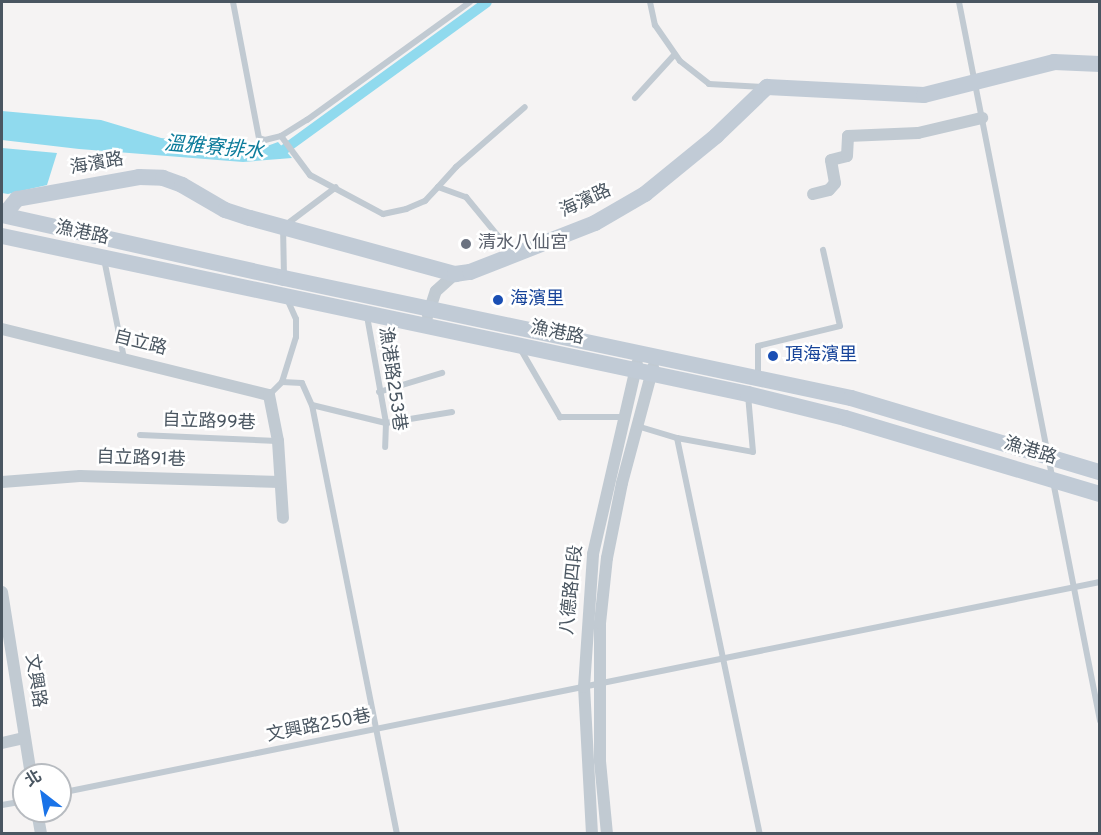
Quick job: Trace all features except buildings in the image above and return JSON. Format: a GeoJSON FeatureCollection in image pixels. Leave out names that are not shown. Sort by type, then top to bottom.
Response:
{"type":"FeatureCollection","features":[{"type":"Feature","properties":{"kind":"street"},"geometry":{"type":"LineString","coordinates":[[767,87],[924,95],[1054,62],[1100,64]]}},
{"type":"Feature","properties":{"kind":"street","name":"海濱路"},"geometry":{"type":"LineString","coordinates":[[2,218],[17,199],[139,177],[163,178],[182,185],[225,210],[455,274],[470,272],[595,223],[645,194],[716,136],[767,87]]}},
{"type":"Feature","properties":{"kind":"street"},"geometry":{"type":"LineString","coordinates":[[813,194],[829,190],[835,183],[831,160],[847,156],[848,136],[918,133],[982,118]]}},
{"type":"Feature","properties":{"kind":"street","name":"漁港路"},"geometry":{"type":"LineString","coordinates":[[2,218],[429,309],[845,418],[1100,494]]}},
{"type":"Feature","properties":{"kind":"street","name":"漁港路"},"geometry":{"type":"LineString","coordinates":[[2,236],[367,316],[520,346],[758,379],[851,398],[1100,472]]}},
{"type":"Feature","properties":{"kind":"street"},"geometry":{"type":"LineString","coordinates":[[427,328],[429,309],[436,291],[455,274]]}},
{"type":"Feature","properties":{"kind":"street","name":"自立路"},"geometry":{"type":"LineString","coordinates":[[2,328],[269,396]]}},
{"type":"Feature","properties":{"kind":"street","name":"八德路四段"},"geometry":{"type":"LineString","coordinates":[[592,834],[584,687],[593,554],[624,417],[646,364]]}},
{"type":"Feature","properties":{"kind":"street","name":"八德路四段"},"geometry":{"type":"LineString","coordinates":[[607,834],[600,761],[599,683],[607,558],[637,426],[646,364]]}},
{"type":"Feature","properties":{"kind":"street"},"geometry":{"type":"LineString","coordinates":[[269,396],[278,441],[283,518]]}},
{"type":"Feature","properties":{"kind":"street","name":"自立路91巷"},"geometry":{"type":"LineString","coordinates":[[2,482],[80,476],[280,482]]}},
{"type":"Feature","properties":{"kind":"street","name":"文興路"},"geometry":{"type":"LineString","coordinates":[[2,592],[29,763]]}},
{"type":"Feature","properties":{"kind":"street"},"geometry":{"type":"LineString","coordinates":[[586,647],[600,647]]}},
{"type":"Feature","properties":{"kind":"street"},"geometry":{"type":"LineString","coordinates":[[2,743],[24,738]]}},
{"type":"Feature","properties":{"kind":"lane"},"geometry":{"type":"LineString","coordinates":[[233,2],[260,138],[265,141],[280,136],[333,102],[374,69],[470,2]]}},
{"type":"Feature","properties":{"kind":"lane"},"geometry":{"type":"LineString","coordinates":[[650,2],[655,25],[680,61],[709,84],[767,87]]}},
{"type":"Feature","properties":{"kind":"lane"},"geometry":{"type":"LineString","coordinates":[[959,2],[1100,721]]}},
{"type":"Feature","properties":{"kind":"lane"},"geometry":{"type":"LineString","coordinates":[[635,98],[675,54]]}},
{"type":"Feature","properties":{"kind":"lane"},"geometry":{"type":"LineString","coordinates":[[280,136],[310,175],[383,214],[406,210],[424,201],[456,167],[525,107]]}},
{"type":"Feature","properties":{"kind":"lane"},"geometry":{"type":"LineString","coordinates":[[269,396],[282,382],[296,337],[296,319],[287,298],[284,278],[283,227],[336,187]]}},
{"type":"Feature","properties":{"kind":"lane"},"geometry":{"type":"LineString","coordinates":[[438,187],[466,197],[498,236],[508,256]]}},
{"type":"Feature","properties":{"kind":"lane"},"geometry":{"type":"LineString","coordinates":[[758,379],[758,346],[840,326],[823,250]]}},
{"type":"Feature","properties":{"kind":"lane"},"geometry":{"type":"LineString","coordinates":[[104,259],[124,358]]}},
{"type":"Feature","properties":{"kind":"lane","name":"漁港路253巷"},"geometry":{"type":"LineString","coordinates":[[367,316],[386,423],[385,447]]}},
{"type":"Feature","properties":{"kind":"lane"},"geometry":{"type":"LineString","coordinates":[[520,346],[560,417],[624,417]]}},
{"type":"Feature","properties":{"kind":"lane"},"geometry":{"type":"LineString","coordinates":[[379,392],[442,373]]}},
{"type":"Feature","properties":{"kind":"lane"},"geometry":{"type":"LineString","coordinates":[[282,382],[302,383],[307,389],[312,405],[397,834]]}},
{"type":"Feature","properties":{"kind":"lane"},"geometry":{"type":"LineString","coordinates":[[637,426],[677,438],[753,452],[748,394]]}},
{"type":"Feature","properties":{"kind":"lane"},"geometry":{"type":"LineString","coordinates":[[312,405],[386,423],[452,412]]}},
{"type":"Feature","properties":{"kind":"lane","name":"自立路99巷"},"geometry":{"type":"LineString","coordinates":[[140,435],[278,441]]}},
{"type":"Feature","properties":{"kind":"lane"},"geometry":{"type":"LineString","coordinates":[[677,438],[760,834]]}},
{"type":"Feature","properties":{"kind":"lane","name":"文興路250巷"},"geometry":{"type":"LineString","coordinates":[[72,791],[376,731],[599,683],[1100,582]]}},
{"type":"Feature","properties":{"kind":"water"},"geometry":{"type":"Polygon","coordinates":[[[2,111],[101,120],[161,138],[244,149],[259,149],[278,142],[292,158],[243,162],[79,149],[2,140],[2,111]]]}},
{"type":"Feature","properties":{"kind":"water"},"geometry":{"type":"Polygon","coordinates":[[[2,148],[57,153],[47,185],[8,194],[2,193],[2,148]]]}},
{"type":"Feature","properties":{"kind":"waterway","name":"溫雅寮排水"},"geometry":{"type":"LineString","coordinates":[[273,154],[278,154],[487,2]]}},
{"type":"Feature","properties":{"kind":"place","name":"清水八仙宮"},"geometry":{"type":"Point","coordinates":[466,244]}},
{"type":"Feature","properties":{"kind":"place","name":"海濱里"},"geometry":{"type":"Point","coordinates":[498,300]}},
{"type":"Feature","properties":{"kind":"place","name":"頂海濱里"},"geometry":{"type":"Point","coordinates":[773,356]}}]}
